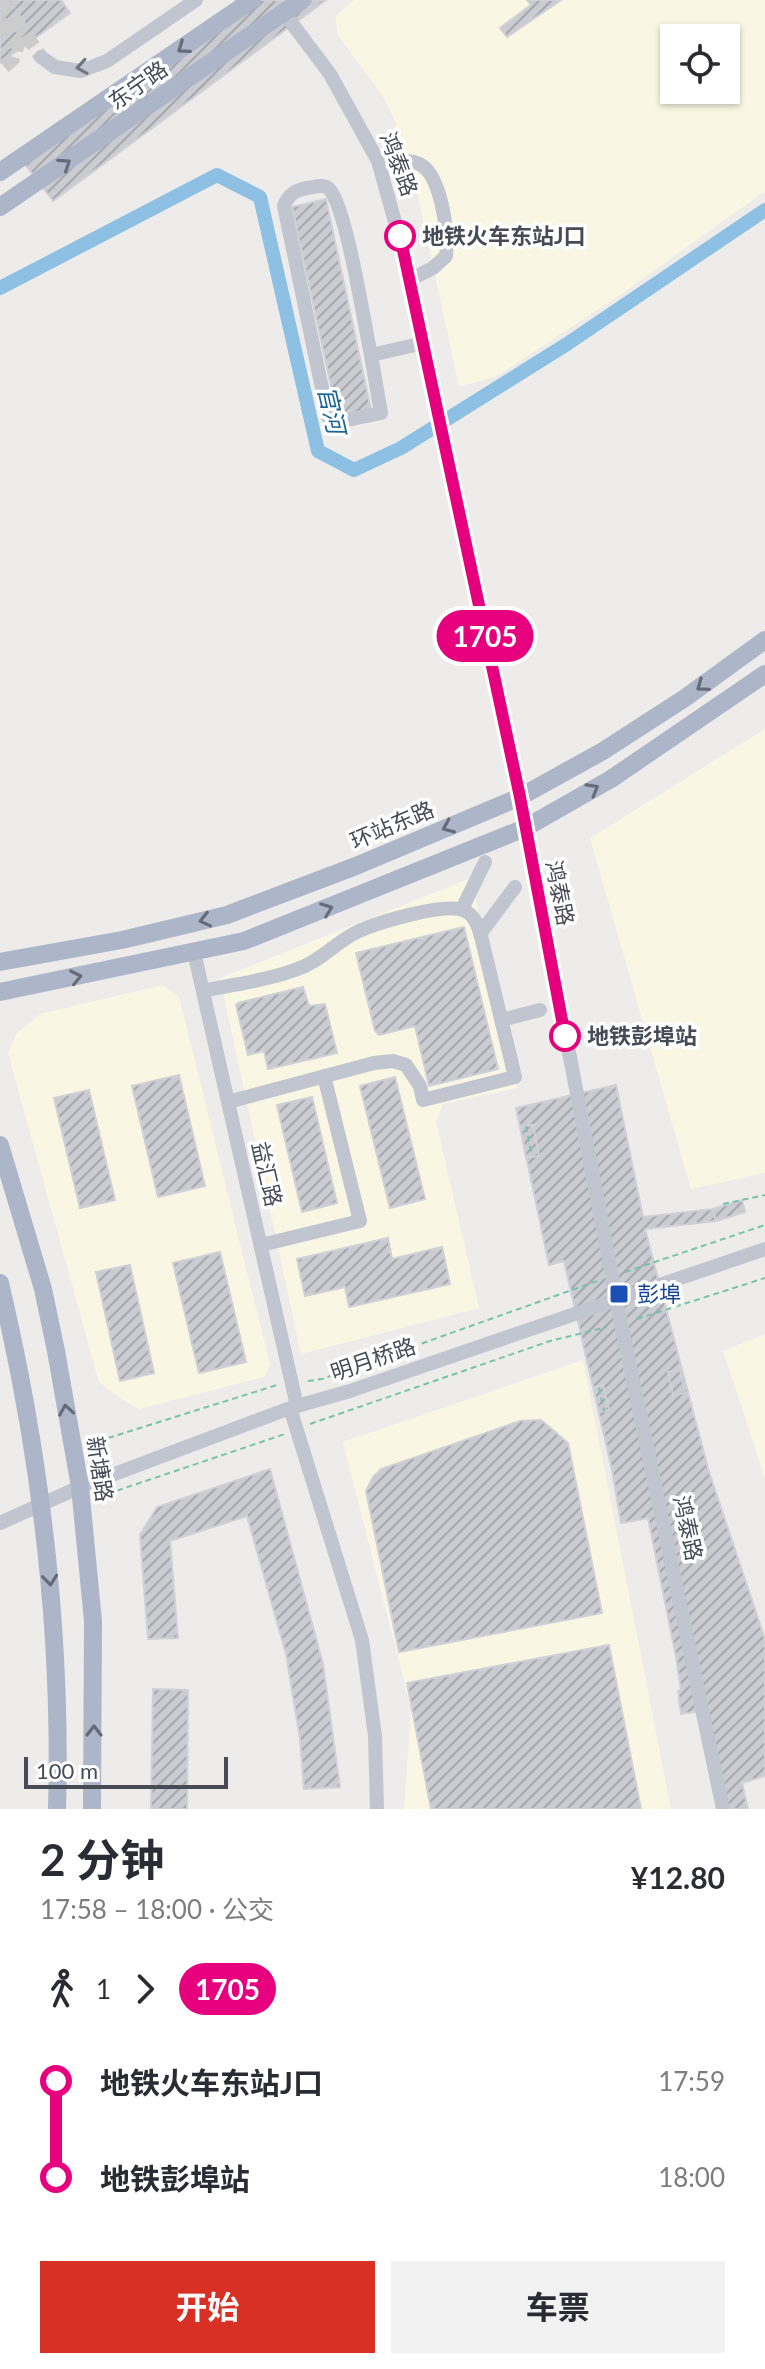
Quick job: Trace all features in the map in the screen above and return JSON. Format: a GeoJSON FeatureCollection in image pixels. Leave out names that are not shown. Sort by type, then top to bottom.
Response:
{"type":"FeatureCollection","features":[{"type":"Feature","properties":{"kind":"main road","name":"东宁路"},"geometry":{"type":"LineString","coordinates":[[0,207],[302,0]]}},
{"type":"Feature","properties":{"kind":"main road","name":"东宁路"},"geometry":{"type":"LineString","coordinates":[[0,172],[244,1]]}},
{"type":"Feature","properties":{"kind":"main road","name":"环站东路"},"geometry":{"type":"LineString","coordinates":[[0,962],[122,940],[227,915],[356,866],[520,797],[603,751],[685,698],[765,640]]}},
{"type":"Feature","properties":{"kind":"main road"},"geometry":{"type":"LineString","coordinates":[[0,992],[244,941],[525,828],[611,779],[765,674]]}},
{"type":"Feature","properties":{"kind":"main road","name":"新塘路"},"geometry":{"type":"LineString","coordinates":[[0,1145],[43,1289],[80,1495],[93,1621],[92,1809]]}},
{"type":"Feature","properties":{"kind":"main road"},"geometry":{"type":"LineString","coordinates":[[0,1283],[22,1375],[42,1502],[55,1619],[59,1729],[57,1809]]}},
{"type":"Feature","properties":{"kind":"street"},"geometry":{"type":"LineString","coordinates":[[41,57],[55,67],[81,71],[107,61],[196,0]]}},
{"type":"Feature","properties":{"kind":"street","name":"鸿泰路"},"geometry":{"type":"LineString","coordinates":[[284,13],[330,74],[378,161],[411,279],[520,797],[611,1276],[723,1809]]}},
{"type":"Feature","properties":{"kind":"street"},"geometry":{"type":"LineString","coordinates":[[378,161],[417,163],[431,172],[436,186],[448,239],[446,256],[433,268],[411,279]]}},
{"type":"Feature","properties":{"kind":"street"},"geometry":{"type":"LineString","coordinates":[[323,185],[329,188],[336,202],[344,225],[371,355],[381,413],[337,422],[328,417],[284,206],[287,197],[299,190],[323,185]]}},
{"type":"Feature","properties":{"kind":"street"},"geometry":{"type":"LineString","coordinates":[[371,355],[424,343]]}},
{"type":"Feature","properties":{"kind":"street"},"geometry":{"type":"LineString","coordinates":[[462,909],[485,862]]}},
{"type":"Feature","properties":{"kind":"street"},"geometry":{"type":"LineString","coordinates":[[480,934],[515,887]]}},
{"type":"Feature","properties":{"kind":"street"},"geometry":{"type":"LineString","coordinates":[[203,991],[297,970],[321,959],[337,944],[359,931],[434,910],[449,907],[462,909],[476,921],[515,1077],[423,1100],[420,1086],[406,1065],[393,1061],[374,1063],[228,1102]]}},
{"type":"Feature","properties":{"kind":"street","name":"益汇路"},"geometry":{"type":"LineString","coordinates":[[194,952],[292,1383],[297,1429],[362,1640],[375,1736],[377,1809]]}},
{"type":"Feature","properties":{"kind":"street"},"geometry":{"type":"LineString","coordinates":[[501,1020],[540,1010]]}},
{"type":"Feature","properties":{"kind":"street"},"geometry":{"type":"LineString","coordinates":[[261,1245],[360,1221],[324,1076]]}},
{"type":"Feature","properties":{"kind":"street","name":"明月桥路"},"geometry":{"type":"LineString","coordinates":[[0,1523],[42,1502],[80,1495],[294,1407],[350,1391],[765,1249]]}},
{"type":"Feature","properties":{"kind":"path"},"geometry":{"type":"LineString","coordinates":[[526,1126],[531,1152]]}},
{"type":"Feature","properties":{"kind":"path"},"geometry":{"type":"LineString","coordinates":[[723,1204],[765,1195]]}},
{"type":"Feature","properties":{"kind":"path"},"geometry":{"type":"LineString","coordinates":[[73,1449],[268,1386],[322,1379],[765,1225]]}},
{"type":"Feature","properties":{"kind":"path"},"geometry":{"type":"LineString","coordinates":[[80,1495],[297,1429],[550,1341],[666,1312],[765,1278]]}},
{"type":"Feature","properties":{"kind":"path"},"geometry":{"type":"LineString","coordinates":[[599,1388],[604,1411]]}},
{"type":"Feature","properties":{"kind":"shaded area"},"geometry":{"type":"Polygon","coordinates":[[[354,0],[765,0],[765,191],[620,295],[497,376],[459,387],[414,177],[384,98],[338,35],[335,17],[354,0]]]}},
{"type":"Feature","properties":{"kind":"shaded area"},"geometry":{"type":"Polygon","coordinates":[[[765,729],[765,1173],[691,1189],[590,838],[765,729]]]}},
{"type":"Feature","properties":{"kind":"shaded area"},"geometry":{"type":"Polygon","coordinates":[[[471,878],[517,1088],[443,1104],[436,1122],[479,1308],[301,1354],[220,978],[471,878]]]}},
{"type":"Feature","properties":{"kind":"shaded area"},"geometry":{"type":"Polygon","coordinates":[[[163,985],[179,997],[270,1365],[264,1377],[139,1409],[99,1382],[8,1053],[17,1033],[40,1014],[163,985]]]}},
{"type":"Feature","properties":{"kind":"shaded area"},"geometry":{"type":"Polygon","coordinates":[[[765,1334],[765,1478],[723,1351],[765,1334]]]}},
{"type":"Feature","properties":{"kind":"shaded area"},"geometry":{"type":"Polygon","coordinates":[[[583,1360],[671,1809],[404,1809],[411,1709],[343,1442],[583,1360]]]}},
{"type":"Feature","properties":{"kind":"building"},"geometry":{"type":"Polygon","coordinates":[[[0,0],[61,0],[70,13],[0,63],[0,0]]]}},
{"type":"Feature","properties":{"kind":"building"},"geometry":{"type":"Polygon","coordinates":[[[239,0],[326,0],[53,201],[24,163],[239,0]]]}},
{"type":"Feature","properties":{"kind":"building"},"geometry":{"type":"Polygon","coordinates":[[[527,0],[561,0],[507,37],[500,28],[531,5],[527,0]]]}},
{"type":"Feature","properties":{"kind":"building"},"geometry":{"type":"Polygon","coordinates":[[[326,199],[371,410],[338,418],[292,207],[326,199]]]}},
{"type":"Feature","properties":{"kind":"building"},"geometry":{"type":"Polygon","coordinates":[[[464,927],[498,1069],[429,1086],[415,1026],[379,1035],[375,1031],[356,953],[464,927]]]}},
{"type":"Feature","properties":{"kind":"building"},"geometry":{"type":"Polygon","coordinates":[[[303,987],[309,1006],[325,1004],[337,1053],[268,1069],[264,1051],[248,1055],[236,1005],[303,987]]]}},
{"type":"Feature","properties":{"kind":"building"},"geometry":{"type":"Polygon","coordinates":[[[179,1075],[205,1186],[158,1197],[132,1086],[179,1075]]]}},
{"type":"Feature","properties":{"kind":"building"},"geometry":{"type":"Polygon","coordinates":[[[395,1077],[425,1199],[390,1208],[360,1086],[395,1077]]]}},
{"type":"Feature","properties":{"kind":"building","name":"彭埠"},"geometry":{"type":"Polygon","coordinates":[[[616,1085],[643,1217],[713,1209],[742,1200],[745,1212],[716,1221],[645,1229],[709,1472],[765,1639],[765,1776],[742,1783],[748,1809],[723,1809],[701,1711],[681,1714],[676,1657],[648,1518],[621,1523],[612,1470],[564,1261],[549,1265],[516,1108],[616,1085]]]}},
{"type":"Feature","properties":{"kind":"building"},"geometry":{"type":"Polygon","coordinates":[[[89,1090],[115,1200],[80,1208],[54,1098],[89,1090]]]}},
{"type":"Feature","properties":{"kind":"building"},"geometry":{"type":"Polygon","coordinates":[[[312,1097],[337,1203],[302,1212],[277,1105],[312,1097]]]}},
{"type":"Feature","properties":{"kind":"building"},"geometry":{"type":"Polygon","coordinates":[[[533,1125],[539,1156],[526,1158],[520,1127],[533,1125]]]}},
{"type":"Feature","properties":{"kind":"building"},"geometry":{"type":"Polygon","coordinates":[[[742,1200],[745,1212],[716,1221],[713,1209],[742,1200]]]}},
{"type":"Feature","properties":{"kind":"building"},"geometry":{"type":"Polygon","coordinates":[[[388,1238],[392,1259],[442,1247],[450,1284],[349,1307],[345,1287],[305,1296],[297,1259],[388,1238]]]}},
{"type":"Feature","properties":{"kind":"building"},"geometry":{"type":"Polygon","coordinates":[[[220,1252],[246,1362],[199,1373],[173,1263],[220,1252]]]}},
{"type":"Feature","properties":{"kind":"building"},"geometry":{"type":"Polygon","coordinates":[[[130,1265],[154,1373],[120,1381],[96,1272],[130,1265]]]}},
{"type":"Feature","properties":{"kind":"building"},"geometry":{"type":"Polygon","coordinates":[[[680,1370],[685,1393],[673,1395],[668,1372],[680,1370]]]}},
{"type":"Feature","properties":{"kind":"building"},"geometry":{"type":"Polygon","coordinates":[[[603,1385],[609,1410],[599,1412],[593,1387],[603,1385]]]}},
{"type":"Feature","properties":{"kind":"building"},"geometry":{"type":"Polygon","coordinates":[[[541,1420],[568,1443],[602,1613],[399,1652],[366,1491],[373,1477],[381,1469],[520,1421],[541,1420]]]}},
{"type":"Feature","properties":{"kind":"building"},"geometry":{"type":"Polygon","coordinates":[[[270,1469],[323,1664],[340,1787],[304,1789],[300,1739],[286,1654],[247,1516],[170,1541],[178,1638],[148,1639],[140,1535],[157,1507],[270,1469]]]}},
{"type":"Feature","properties":{"kind":"building"},"geometry":{"type":"Polygon","coordinates":[[[609,1645],[641,1809],[431,1809],[407,1683],[609,1645]]]}},
{"type":"Feature","properties":{"kind":"building"},"geometry":{"type":"Polygon","coordinates":[[[153,1689],[188,1690],[187,1809],[151,1809],[153,1689]]]}},
{"type":"Feature","properties":{"kind":"waterway","name":"官河"},"geometry":{"type":"LineString","coordinates":[[0,288],[217,175],[260,197],[318,451],[354,470],[401,448],[567,344],[765,210]]}},
{"type":"Feature","properties":{"kind":"tunnel"},"geometry":{"type":"LineString","coordinates":[[2,0],[41,57]]}},
{"type":"Feature","properties":{"kind":"tunnel"},"geometry":{"type":"LineString","coordinates":[[0,22],[18,44],[13,59],[0,70]]}},
{"type":"Feature","properties":{"kind":"bus line","name":"1705"},"geometry":{"type":"LineString","coordinates":[[400,236],[520,797],[565,1036]]}},
{"type":"Feature","properties":{"kind":"place","name":"地铁火车东站J口"},"geometry":{"type":"Point","coordinates":[400,236]}},
{"type":"Feature","properties":{"kind":"place","name":"地铁彭埠站"},"geometry":{"type":"Point","coordinates":[565,1036]}},
{"type":"Feature","properties":{"kind":"place","name":"彭埠"},"geometry":{"type":"Point","coordinates":[619,1294]}}]}
